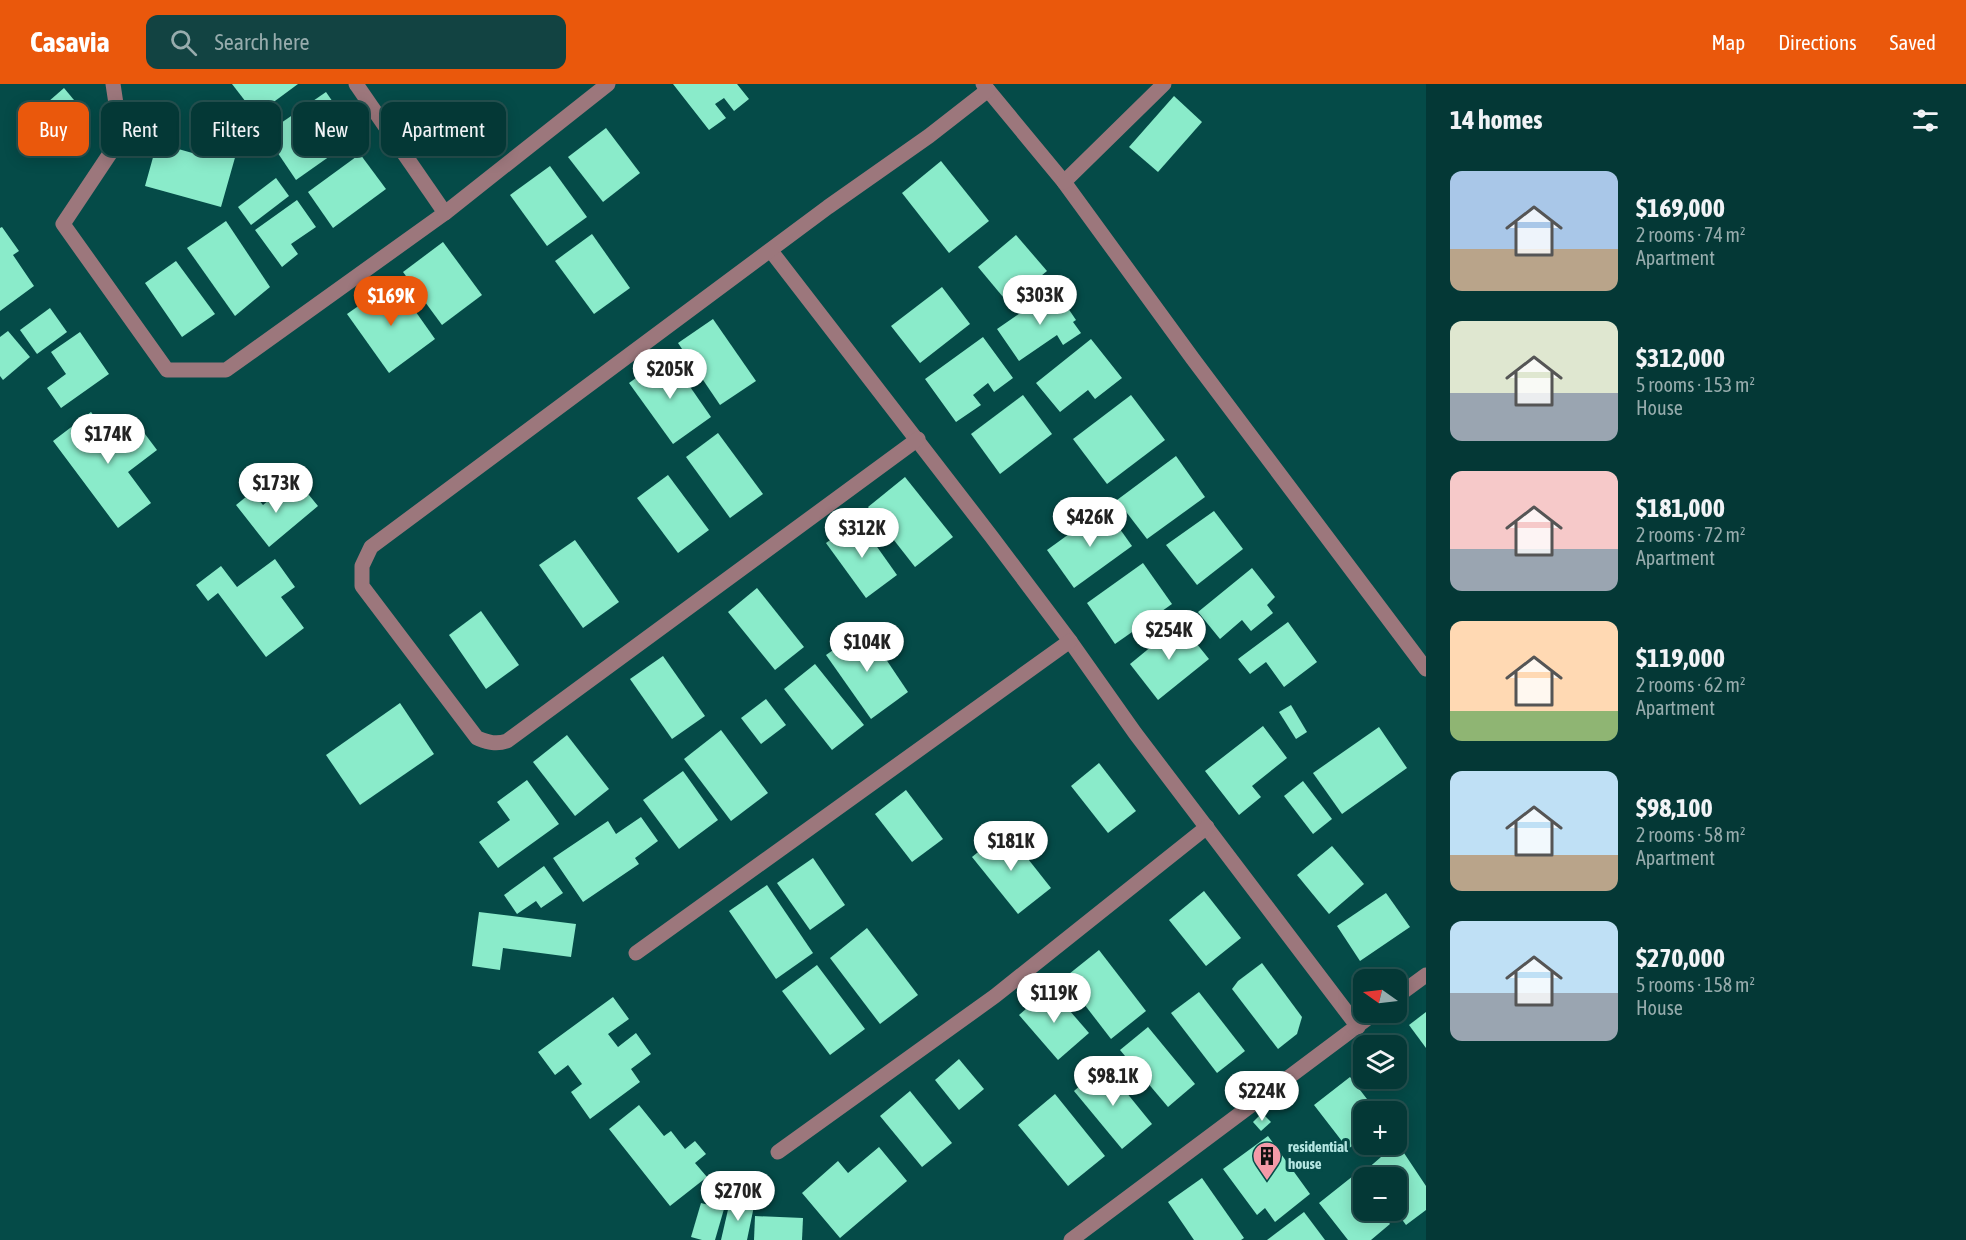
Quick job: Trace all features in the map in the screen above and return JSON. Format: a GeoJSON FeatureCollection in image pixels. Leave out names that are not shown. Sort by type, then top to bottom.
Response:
{"type":"FeatureCollection","features":[{"type":"Feature","properties":{"kind":"street"},"geometry":{"type":"LineString","coordinates":[[114,84],[121,137],[63,224],[166,370],[226,370],[445,213],[608,84]]}},
{"type":"Feature","properties":{"kind":"street"},"geometry":{"type":"LineString","coordinates":[[356,84],[445,213]]}},
{"type":"Feature","properties":{"kind":"street"},"geometry":{"type":"LineString","coordinates":[[1064,182],[1164,84]]}},
{"type":"Feature","properties":{"kind":"street"},"geometry":{"type":"LineString","coordinates":[[918,440],[500,744],[491,744],[477,738],[362,586],[362,566],[371,546],[828,207],[930,136],[986,87],[1064,182],[1193,359],[1426,669]]}},
{"type":"Feature","properties":{"kind":"street"},"geometry":{"type":"LineString","coordinates":[[771,251],[918,440],[1070,641],[1135,733],[1358,1027]]}},
{"type":"Feature","properties":{"kind":"street"},"geometry":{"type":"LineString","coordinates":[[636,953],[1070,641]]}},
{"type":"Feature","properties":{"kind":"street"},"geometry":{"type":"LineString","coordinates":[[778,1152],[995,996],[1207,827]]}},
{"type":"Feature","properties":{"kind":"street"},"geometry":{"type":"LineString","coordinates":[[1407,989],[1426,975]]}},
{"type":"Feature","properties":{"kind":"street"},"geometry":{"type":"LineString","coordinates":[[1071,1240],[1363,1023]]}},
{"type":"Feature","properties":{"kind":"building"},"geometry":{"type":"Polygon","coordinates":[[[232,84],[298,84],[274,102],[246,102],[232,84]]]}},
{"type":"Feature","properties":{"kind":"building"},"geometry":{"type":"Polygon","coordinates":[[[673,84],[737,84],[749,99],[734,111],[724,98],[715,104],[726,118],[709,130],[673,84]]]}},
{"type":"Feature","properties":{"kind":"building"},"geometry":{"type":"Polygon","coordinates":[[[64,88],[76,102],[48,102],[64,88]]]}},
{"type":"Feature","properties":{"kind":"building"},"geometry":{"type":"Polygon","coordinates":[[[326,92],[333,102],[311,102],[326,92]]]}},
{"type":"Feature","properties":{"kind":"building"},"geometry":{"type":"Polygon","coordinates":[[[1174,96],[1202,122],[1158,172],[1129,147],[1174,96]]]}},
{"type":"Feature","properties":{"kind":"building"},"geometry":{"type":"Polygon","coordinates":[[[293,115],[293,156],[330,156],[296,180],[280,156],[281,123],[293,115]]]}},
{"type":"Feature","properties":{"kind":"building"},"geometry":{"type":"Polygon","coordinates":[[[606,128],[640,173],[603,202],[568,157],[606,128]]]}},
{"type":"Feature","properties":{"kind":"building"},"geometry":{"type":"Polygon","coordinates":[[[179,149],[191,153],[191,156],[235,156],[221,207],[145,186],[153,156],[179,156],[179,149]]]}},
{"type":"Feature","properties":{"kind":"building"},"geometry":{"type":"Polygon","coordinates":[[[357,156],[361,156],[386,189],[333,228],[308,192],[357,156]]]}},
{"type":"Feature","properties":{"kind":"building"},"geometry":{"type":"Polygon","coordinates":[[[941,161],[989,221],[949,253],[902,193],[941,161]]]}},
{"type":"Feature","properties":{"kind":"building"},"geometry":{"type":"Polygon","coordinates":[[[550,166],[587,217],[547,246],[510,195],[550,166]]]}},
{"type":"Feature","properties":{"kind":"building"},"geometry":{"type":"Polygon","coordinates":[[[276,178],[289,196],[251,225],[238,207],[276,178]]]}},
{"type":"Feature","properties":{"kind":"building"},"geometry":{"type":"Polygon","coordinates":[[[297,200],[316,227],[291,244],[298,254],[282,267],[255,230],[297,200]]]}},
{"type":"Feature","properties":{"kind":"building"},"geometry":{"type":"Polygon","coordinates":[[[226,221],[270,287],[235,316],[187,248],[226,221]]]}},
{"type":"Feature","properties":{"kind":"building"},"geometry":{"type":"Polygon","coordinates":[[[2,227],[19,251],[13,255],[34,286],[0,311],[0,228],[2,227]]]}},
{"type":"Feature","properties":{"kind":"building"},"geometry":{"type":"Polygon","coordinates":[[[592,234],[630,288],[594,314],[555,261],[592,234]]]}},
{"type":"Feature","properties":{"kind":"building"},"geometry":{"type":"Polygon","coordinates":[[[1016,235],[1047,271],[1008,303],[978,267],[1016,235]]]}},
{"type":"Feature","properties":{"kind":"building"},"geometry":{"type":"Polygon","coordinates":[[[443,242],[482,295],[442,325],[403,272],[443,242]]]}},
{"type":"Feature","properties":{"kind":"building"},"geometry":{"type":"Polygon","coordinates":[[[176,261],[215,314],[182,337],[145,283],[176,261]]]}},
{"type":"Feature","properties":{"kind":"building"},"geometry":{"type":"Polygon","coordinates":[[[394,281],[435,339],[389,373],[347,314],[394,281]]]}},
{"type":"Feature","properties":{"kind":"building"},"geometry":{"type":"Polygon","coordinates":[[[942,287],[970,324],[920,363],[891,326],[942,287]]]}},
{"type":"Feature","properties":{"kind":"building"},"geometry":{"type":"Polygon","coordinates":[[[1055,289],[1076,320],[1073,322],[1081,333],[1063,345],[1057,335],[1019,361],[997,329],[1055,289]]]}},
{"type":"Feature","properties":{"kind":"building"},"geometry":{"type":"Polygon","coordinates":[[[50,308],[67,332],[37,354],[20,330],[50,308]]]}},
{"type":"Feature","properties":{"kind":"building"},"geometry":{"type":"Polygon","coordinates":[[[713,319],[756,381],[720,405],[678,343],[713,319]]]}},
{"type":"Feature","properties":{"kind":"building"},"geometry":{"type":"Polygon","coordinates":[[[8,331],[30,357],[3,380],[0,376],[0,337],[8,331]]]}},
{"type":"Feature","properties":{"kind":"building"},"geometry":{"type":"Polygon","coordinates":[[[80,332],[109,374],[61,408],[47,388],[66,374],[51,352],[80,332]]]}},
{"type":"Feature","properties":{"kind":"building"},"geometry":{"type":"Polygon","coordinates":[[[983,337],[1013,378],[994,392],[988,383],[973,395],[981,405],[956,422],[925,379],[983,337]]]}},
{"type":"Feature","properties":{"kind":"building"},"geometry":{"type":"Polygon","coordinates":[[[1091,339],[1122,378],[1095,399],[1088,390],[1060,412],[1036,383],[1091,339]]]}},
{"type":"Feature","properties":{"kind":"building"},"geometry":{"type":"Polygon","coordinates":[[[668,355],[711,417],[673,444],[629,383],[668,355]]]}},
{"type":"Feature","properties":{"kind":"building"},"geometry":{"type":"Polygon","coordinates":[[[1023,395],[1052,434],[1000,474],[971,434],[1023,395]]]}},
{"type":"Feature","properties":{"kind":"building"},"geometry":{"type":"Polygon","coordinates":[[[1131,395],[1165,440],[1107,484],[1073,439],[1131,395]]]}},
{"type":"Feature","properties":{"kind":"building"},"geometry":{"type":"Polygon","coordinates":[[[91,412],[108,434],[124,423],[132,435],[142,430],[157,450],[128,472],[151,503],[118,528],[53,441],[91,412]]]}},
{"type":"Feature","properties":{"kind":"building"},"geometry":{"type":"Polygon","coordinates":[[[718,433],[763,494],[730,518],[686,457],[718,433]]]}},
{"type":"Feature","properties":{"kind":"building"},"geometry":{"type":"Polygon","coordinates":[[[1176,456],[1205,497],[1147,539],[1117,500],[1176,456]]]}},
{"type":"Feature","properties":{"kind":"building"},"geometry":{"type":"Polygon","coordinates":[[[668,475],[709,530],[678,553],[637,498],[668,475]]]}},
{"type":"Feature","properties":{"kind":"building"},"geometry":{"type":"Polygon","coordinates":[[[905,477],[953,537],[915,567],[868,507],[905,477]]]}},
{"type":"Feature","properties":{"kind":"building"},"geometry":{"type":"Polygon","coordinates":[[[283,488],[292,499],[304,489],[318,506],[269,547],[236,505],[252,492],[263,505],[283,488]]]}},
{"type":"Feature","properties":{"kind":"building"},"geometry":{"type":"Polygon","coordinates":[[[1105,508],[1132,546],[1074,588],[1047,550],[1105,508]]]}},
{"type":"Feature","properties":{"kind":"building"},"geometry":{"type":"Polygon","coordinates":[[[1214,511],[1243,549],[1197,585],[1166,545],[1214,511]]]}},
{"type":"Feature","properties":{"kind":"building"},"geometry":{"type":"Polygon","coordinates":[[[858,520],[897,575],[866,598],[826,543],[858,520]]]}},
{"type":"Feature","properties":{"kind":"building"},"geometry":{"type":"Polygon","coordinates":[[[575,540],[619,602],[583,628],[539,565],[575,540]]]}},
{"type":"Feature","properties":{"kind":"building"},"geometry":{"type":"Polygon","coordinates":[[[275,559],[295,587],[281,597],[304,628],[266,657],[218,593],[208,601],[196,585],[221,566],[237,587],[275,559]]]}},
{"type":"Feature","properties":{"kind":"building"},"geometry":{"type":"Polygon","coordinates":[[[1143,563],[1172,604],[1115,644],[1087,603],[1143,563]]]}},
{"type":"Feature","properties":{"kind":"building"},"geometry":{"type":"Polygon","coordinates":[[[1252,568],[1275,597],[1267,605],[1273,613],[1251,631],[1242,620],[1220,639],[1198,612],[1252,568]]]}},
{"type":"Feature","properties":{"kind":"building"},"geometry":{"type":"Polygon","coordinates":[[[757,588],[804,647],[775,670],[728,612],[757,588]]]}},
{"type":"Feature","properties":{"kind":"building"},"geometry":{"type":"Polygon","coordinates":[[[481,611],[519,665],[486,689],[449,635],[481,611]]]}},
{"type":"Feature","properties":{"kind":"building"},"geometry":{"type":"Polygon","coordinates":[[[1288,622],[1317,662],[1284,687],[1266,662],[1250,674],[1238,659],[1288,622]]]}},
{"type":"Feature","properties":{"kind":"building"},"geometry":{"type":"Polygon","coordinates":[[[1180,623],[1209,659],[1158,700],[1130,664],[1180,623]]]}},
{"type":"Feature","properties":{"kind":"building"},"geometry":{"type":"Polygon","coordinates":[[[865,628],[908,692],[871,719],[826,655],[865,628]]]}},
{"type":"Feature","properties":{"kind":"building"},"geometry":{"type":"Polygon","coordinates":[[[663,656],[705,716],[672,739],[630,679],[663,656]]]}},
{"type":"Feature","properties":{"kind":"building"},"geometry":{"type":"Polygon","coordinates":[[[815,664],[864,725],[832,750],[784,689],[815,664]]]}},
{"type":"Feature","properties":{"kind":"building"},"geometry":{"type":"Polygon","coordinates":[[[766,699],[786,725],[761,744],[741,718],[766,699]]]}},
{"type":"Feature","properties":{"kind":"building"},"geometry":{"type":"Polygon","coordinates":[[[400,703],[434,754],[360,805],[326,755],[400,703]]]}},
{"type":"Feature","properties":{"kind":"building"},"geometry":{"type":"Polygon","coordinates":[[[1291,705],[1307,732],[1296,739],[1279,712],[1291,705]]]}},
{"type":"Feature","properties":{"kind":"building"},"geometry":{"type":"Polygon","coordinates":[[[1263,726],[1287,758],[1252,786],[1261,797],[1239,815],[1205,771],[1263,726]]]}},
{"type":"Feature","properties":{"kind":"building"},"geometry":{"type":"Polygon","coordinates":[[[1379,727],[1407,768],[1342,814],[1313,773],[1379,727]]]}},
{"type":"Feature","properties":{"kind":"building"},"geometry":{"type":"Polygon","coordinates":[[[721,730],[768,793],[731,821],[684,759],[721,730]]]}},
{"type":"Feature","properties":{"kind":"building"},"geometry":{"type":"Polygon","coordinates":[[[567,735],[609,789],[575,816],[533,762],[567,735]]]}},
{"type":"Feature","properties":{"kind":"building"},"geometry":{"type":"Polygon","coordinates":[[[1099,763],[1136,811],[1108,833],[1071,786],[1099,763]]]}},
{"type":"Feature","properties":{"kind":"building"},"geometry":{"type":"Polygon","coordinates":[[[683,771],[718,820],[679,849],[643,800],[683,771]]]}},
{"type":"Feature","properties":{"kind":"building"},"geometry":{"type":"Polygon","coordinates":[[[527,780],[559,824],[498,868],[479,842],[510,820],[497,802],[527,780]]]}},
{"type":"Feature","properties":{"kind":"building"},"geometry":{"type":"Polygon","coordinates":[[[1303,781],[1332,819],[1313,834],[1284,796],[1303,781]]]}},
{"type":"Feature","properties":{"kind":"building"},"geometry":{"type":"Polygon","coordinates":[[[906,790],[943,839],[912,862],[875,814],[906,790]]]}},
{"type":"Feature","properties":{"kind":"building"},"geometry":{"type":"Polygon","coordinates":[[[641,817],[658,841],[635,858],[639,864],[583,902],[553,858],[608,821],[616,834],[641,817]]]}},
{"type":"Feature","properties":{"kind":"building"},"geometry":{"type":"Polygon","coordinates":[[[1005,830],[1051,888],[1018,914],[972,857],[1005,830]]]}},
{"type":"Feature","properties":{"kind":"building"},"geometry":{"type":"Polygon","coordinates":[[[1332,846],[1364,884],[1329,914],[1297,875],[1332,846]]]}},
{"type":"Feature","properties":{"kind":"building"},"geometry":{"type":"Polygon","coordinates":[[[813,858],[845,905],[810,930],[777,883],[813,858]]]}},
{"type":"Feature","properties":{"kind":"building"},"geometry":{"type":"Polygon","coordinates":[[[544,866],[563,893],[541,908],[536,901],[517,914],[504,895],[544,866]]]}},
{"type":"Feature","properties":{"kind":"building"},"geometry":{"type":"Polygon","coordinates":[[[767,885],[813,953],[776,979],[729,911],[767,885]]]}},
{"type":"Feature","properties":{"kind":"building"},"geometry":{"type":"Polygon","coordinates":[[[1204,891],[1241,938],[1206,966],[1169,920],[1204,891]]]}},
{"type":"Feature","properties":{"kind":"building"},"geometry":{"type":"Polygon","coordinates":[[[1386,893],[1410,927],[1360,961],[1337,926],[1386,893]]]}},
{"type":"Feature","properties":{"kind":"building"},"geometry":{"type":"Polygon","coordinates":[[[479,912],[576,924],[571,957],[503,948],[500,970],[472,966],[479,912]]]}},
{"type":"Feature","properties":{"kind":"building"},"geometry":{"type":"Polygon","coordinates":[[[867,928],[918,995],[880,1024],[830,958],[867,928]]]}},
{"type":"Feature","properties":{"kind":"building"},"geometry":{"type":"Polygon","coordinates":[[[1099,950],[1146,1011],[1111,1039],[1064,978],[1099,950]]]}},
{"type":"Feature","properties":{"kind":"building"},"geometry":{"type":"Polygon","coordinates":[[[1262,963],[1302,1017],[1297,1034],[1278,1049],[1232,989],[1238,981],[1262,963]]]}},
{"type":"Feature","properties":{"kind":"building"},"geometry":{"type":"Polygon","coordinates":[[[817,965],[865,1029],[830,1055],[782,991],[817,965]]]}},
{"type":"Feature","properties":{"kind":"building"},"geometry":{"type":"Polygon","coordinates":[[[1050,988],[1089,1033],[1058,1060],[1019,1015],[1050,988]]]}},
{"type":"Feature","properties":{"kind":"building"},"geometry":{"type":"Polygon","coordinates":[[[1199,992],[1245,1051],[1217,1073],[1171,1013],[1199,992]]]}},
{"type":"Feature","properties":{"kind":"building"},"geometry":{"type":"Polygon","coordinates":[[[613,997],[629,1019],[608,1034],[618,1047],[636,1033],[651,1054],[631,1069],[640,1082],[590,1119],[571,1092],[582,1084],[568,1065],[555,1075],[538,1052],[613,997]]]}},
{"type":"Feature","properties":{"kind":"building"},"geometry":{"type":"Polygon","coordinates":[[[1426,1012],[1426,1048],[1409,1025],[1426,1012]]]}},
{"type":"Feature","properties":{"kind":"building"},"geometry":{"type":"Polygon","coordinates":[[[1148,1027],[1195,1084],[1168,1107],[1120,1050],[1148,1027]]]}},
{"type":"Feature","properties":{"kind":"building"},"geometry":{"type":"Polygon","coordinates":[[[959,1059],[984,1089],[959,1110],[935,1080],[959,1059]]]}},
{"type":"Feature","properties":{"kind":"building"},"geometry":{"type":"Polygon","coordinates":[[[1104,1065],[1152,1124],[1122,1149],[1074,1091],[1104,1065]]]}},
{"type":"Feature","properties":{"kind":"building"},"geometry":{"type":"Polygon","coordinates":[[[1350,1077],[1353,1081],[1353,1089],[1359,1089],[1369,1101],[1353,1101],[1353,1145],[1348,1149],[1314,1105],[1350,1077]]]}},
{"type":"Feature","properties":{"kind":"building"},"geometry":{"type":"Polygon","coordinates":[[[910,1091],[952,1143],[922,1167],[880,1116],[910,1091]]]}},
{"type":"Feature","properties":{"kind":"building"},"geometry":{"type":"Polygon","coordinates":[[[1055,1094],[1105,1156],[1068,1186],[1018,1125],[1055,1094]]]}},
{"type":"Feature","properties":{"kind":"building"},"geometry":{"type":"Polygon","coordinates":[[[639,1105],[664,1136],[671,1131],[685,1149],[695,1141],[706,1154],[695,1163],[707,1177],[670,1206],[609,1129],[639,1105]]]}},
{"type":"Feature","properties":{"kind":"building"},"geometry":{"type":"Polygon","coordinates":[[[1262,1113],[1271,1122],[1261,1131],[1253,1122],[1262,1113]]]}},
{"type":"Feature","properties":{"kind":"building","name":"residential house"},"geometry":{"type":"Polygon","coordinates":[[[1268,1136],[1310,1194],[1275,1222],[1265,1208],[1257,1215],[1223,1169],[1268,1136]]]}},
{"type":"Feature","properties":{"kind":"building"},"geometry":{"type":"Polygon","coordinates":[[[879,1147],[907,1181],[840,1238],[802,1193],[838,1161],[848,1173],[879,1147]]]}},
{"type":"Feature","properties":{"kind":"building"},"geometry":{"type":"Polygon","coordinates":[[[1383,1155],[1405,1155],[1426,1186],[1426,1210],[1406,1225],[1403,1221],[1407,1221],[1407,1167],[1369,1167],[1383,1155]]]}},
{"type":"Feature","properties":{"kind":"building"},"geometry":{"type":"Polygon","coordinates":[[[1353,1176],[1353,1221],[1388,1221],[1390,1224],[1371,1240],[1348,1240],[1319,1203],[1353,1176]]]}},
{"type":"Feature","properties":{"kind":"building"},"geometry":{"type":"Polygon","coordinates":[[[1202,1178],[1244,1238],[1241,1240],[1194,1240],[1168,1202],[1202,1178]]]}},
{"type":"Feature","properties":{"kind":"building"},"geometry":{"type":"Polygon","coordinates":[[[730,1201],[754,1206],[747,1240],[721,1240],[730,1201]]]}},
{"type":"Feature","properties":{"kind":"building"},"geometry":{"type":"Polygon","coordinates":[[[701,1203],[724,1209],[715,1240],[691,1237],[701,1203]]]}},
{"type":"Feature","properties":{"kind":"building"},"geometry":{"type":"Polygon","coordinates":[[[1304,1212],[1325,1240],[1267,1240],[1304,1212]]]}},
{"type":"Feature","properties":{"kind":"building"},"geometry":{"type":"Polygon","coordinates":[[[755,1216],[803,1218],[802,1240],[754,1240],[755,1216]]]}},
{"type":"Feature","properties":{"kind":"place","name":"residential house"},"geometry":{"type":"Point","coordinates":[1267,1182]}}]}
